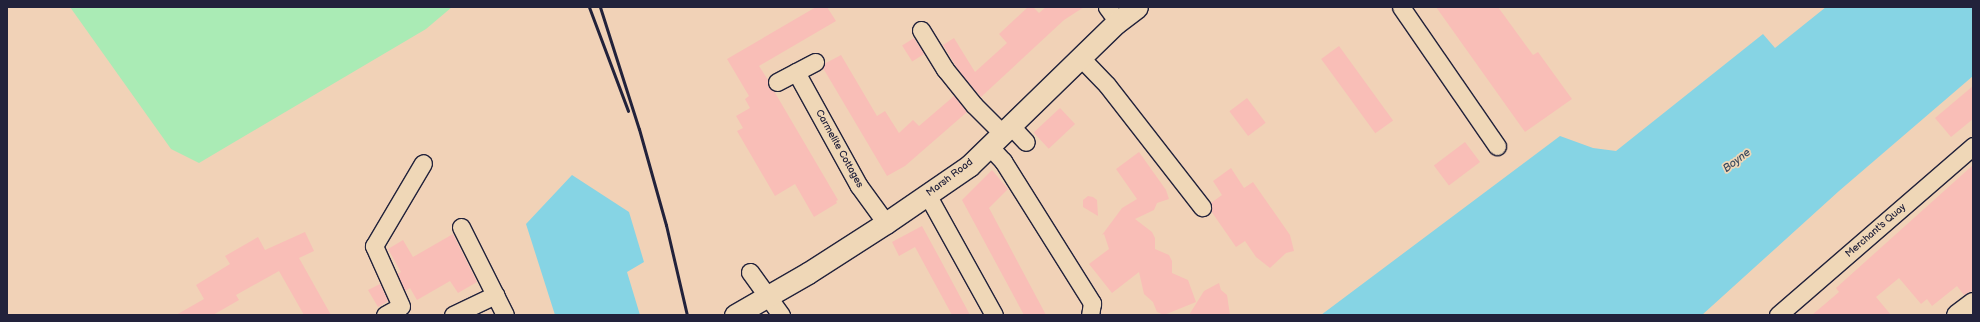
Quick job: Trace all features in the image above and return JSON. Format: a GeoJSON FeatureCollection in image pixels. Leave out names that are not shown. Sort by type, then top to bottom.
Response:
{"type":"FeatureCollection","features":[{"type":"Feature","properties":{"kind":"main road","name":"Marsh Road"},"geometry":{"type":"LineString","coordinates":[[735,315],[886,223],[928,196],[969,166],[1080,58],[1112,14],[1137,7]]}},
{"type":"Feature","properties":{"kind":"main road"},"geometry":{"type":"LineString","coordinates":[[1957,315],[1973,303]]}},
{"type":"Feature","properties":{"kind":"street"},"geometry":{"type":"LineString","coordinates":[[1401,7],[1497,146]]}},
{"type":"Feature","properties":{"kind":"street"},"geometry":{"type":"LineString","coordinates":[[921,30],[945,69],[1000,135],[1026,142]]}},
{"type":"Feature","properties":{"kind":"street"},"geometry":{"type":"LineString","coordinates":[[1080,58],[1107,84],[1202,207]]}},
{"type":"Feature","properties":{"kind":"street"},"geometry":{"type":"LineString","coordinates":[[777,82],[815,62]]}},
{"type":"Feature","properties":{"kind":"street","name":"Carmelite Cottages"},"geometry":{"type":"LineString","coordinates":[[796,72],[859,186],[886,223]]}},
{"type":"Feature","properties":{"kind":"street"},"geometry":{"type":"LineString","coordinates":[[1000,135],[1003,161],[1092,302],[1090,315]]}},
{"type":"Feature","properties":{"kind":"street","name":"Merchant's Quay"},"geometry":{"type":"LineString","coordinates":[[1778,315],[1973,146]]}},
{"type":"Feature","properties":{"kind":"street"},"geometry":{"type":"LineString","coordinates":[[385,315],[401,306],[374,246],[423,163]]}},
{"type":"Feature","properties":{"kind":"street"},"geometry":{"type":"LineString","coordinates":[[928,196],[994,315]]}},
{"type":"Feature","properties":{"kind":"street"},"geometry":{"type":"LineString","coordinates":[[461,227],[505,315]]}},
{"type":"Feature","properties":{"kind":"street"},"geometry":{"type":"LineString","coordinates":[[750,272],[781,315]]}},
{"type":"Feature","properties":{"kind":"street"},"geometry":{"type":"LineString","coordinates":[[453,315],[495,295]]}},
{"type":"Feature","properties":{"kind":"green space"},"geometry":{"type":"Polygon","coordinates":[[[70,7],[452,7],[426,29],[199,163],[171,149],[70,7]]]}},
{"type":"Feature","properties":{"kind":"water","name":"Boyne"},"geometry":{"type":"Polygon","coordinates":[[[1826,7],[1973,7],[1973,76],[1839,191],[1702,315],[1321,315],[1560,136],[1593,148],[1616,151],[1763,34],[1775,48],[1826,7]]]}},
{"type":"Feature","properties":{"kind":"water"},"geometry":{"type":"Polygon","coordinates":[[[572,175],[629,212],[644,262],[627,272],[640,315],[555,315],[526,224],[572,175]]]}},
{"type":"Feature","properties":{"kind":"building"},"geometry":{"type":"Polygon","coordinates":[[[816,7],[827,7],[836,21],[759,66],[768,80],[768,87],[774,91],[838,200],[836,201],[837,203],[814,217],[795,184],[775,196],[737,131],[743,128],[736,116],[750,108],[745,99],[749,96],[727,59],[816,7]]]}},
{"type":"Feature","properties":{"kind":"building"},"geometry":{"type":"Polygon","coordinates":[[[1028,7],[1033,7],[1039,13],[1046,7],[1084,7],[1064,20],[981,97],[959,71],[943,45],[954,38],[975,72],[1007,43],[999,34],[1028,7]]]}},
{"type":"Feature","properties":{"kind":"building"},"geometry":{"type":"Polygon","coordinates":[[[1436,7],[1498,7],[1533,55],[1538,52],[1572,99],[1525,132],[1436,7]]]}},
{"type":"Feature","properties":{"kind":"building"},"geometry":{"type":"Polygon","coordinates":[[[914,38],[924,54],[912,62],[902,45],[914,38]]]}},
{"type":"Feature","properties":{"kind":"building"},"geometry":{"type":"Polygon","coordinates":[[[1339,46],[1393,120],[1375,133],[1321,59],[1339,46]]]}},
{"type":"Feature","properties":{"kind":"building"},"geometry":{"type":"Polygon","coordinates":[[[841,55],[877,116],[885,111],[899,133],[913,120],[919,126],[954,96],[967,112],[905,166],[887,176],[823,68],[824,64],[841,55]]]}},
{"type":"Feature","properties":{"kind":"building"},"geometry":{"type":"Polygon","coordinates":[[[1973,86],[1973,119],[1951,137],[1935,118],[1973,86]]]}},
{"type":"Feature","properties":{"kind":"building"},"geometry":{"type":"Polygon","coordinates":[[[1247,98],[1266,123],[1248,136],[1229,111],[1247,98]]]}},
{"type":"Feature","properties":{"kind":"building"},"geometry":{"type":"Polygon","coordinates":[[[1060,108],[1075,124],[1049,149],[1034,133],[1060,108]]]}},
{"type":"Feature","properties":{"kind":"building"},"geometry":{"type":"Polygon","coordinates":[[[1465,142],[1480,162],[1449,185],[1434,165],[1465,142]]]}},
{"type":"Feature","properties":{"kind":"building"},"geometry":{"type":"Polygon","coordinates":[[[1139,152],[1166,190],[1169,199],[1157,203],[1154,210],[1135,219],[1152,232],[1155,238],[1155,249],[1169,255],[1172,261],[1172,273],[1188,280],[1196,302],[1164,315],[1157,312],[1153,302],[1144,294],[1139,272],[1112,293],[1089,264],[1109,249],[1104,234],[1102,235],[1122,208],[1137,199],[1116,169],[1139,152]]]}},
{"type":"Feature","properties":{"kind":"building"},"geometry":{"type":"Polygon","coordinates":[[[1973,165],[1973,290],[1964,295],[1957,286],[1932,306],[1927,299],[1921,304],[1899,278],[1876,297],[1891,315],[1812,315],[1839,292],[1836,288],[1973,165]]]}},
{"type":"Feature","properties":{"kind":"building"},"geometry":{"type":"Polygon","coordinates":[[[1231,168],[1244,188],[1253,182],[1290,235],[1294,251],[1286,253],[1270,268],[1256,257],[1245,241],[1236,247],[1211,211],[1211,203],[1222,195],[1213,181],[1231,168]]]}},
{"type":"Feature","properties":{"kind":"building"},"geometry":{"type":"Polygon","coordinates":[[[992,170],[1008,189],[989,208],[1046,315],[1024,315],[962,200],[992,170]]]}},
{"type":"Feature","properties":{"kind":"building"},"geometry":{"type":"Polygon","coordinates":[[[1088,196],[1097,200],[1098,216],[1083,207],[1083,200],[1088,196]]]}},
{"type":"Feature","properties":{"kind":"building"},"geometry":{"type":"Polygon","coordinates":[[[922,226],[970,315],[952,315],[915,247],[899,256],[892,242],[922,226]]]}},
{"type":"Feature","properties":{"kind":"building"},"geometry":{"type":"Polygon","coordinates":[[[305,232],[314,251],[299,258],[331,315],[304,315],[279,271],[236,295],[239,300],[213,315],[176,315],[204,299],[196,285],[230,264],[225,256],[258,237],[265,250],[305,232]]]}},
{"type":"Feature","properties":{"kind":"building"},"geometry":{"type":"Polygon","coordinates":[[[453,234],[477,282],[458,293],[450,281],[417,300],[410,288],[405,291],[397,274],[401,272],[388,249],[403,240],[413,257],[453,234]]]}},
{"type":"Feature","properties":{"kind":"building"},"geometry":{"type":"Polygon","coordinates":[[[1219,283],[1221,290],[1227,295],[1230,315],[1189,315],[1204,291],[1219,283]]]}},
{"type":"Feature","properties":{"kind":"building"},"geometry":{"type":"Polygon","coordinates":[[[380,284],[388,301],[378,307],[368,290],[380,284]]]}},
{"type":"Feature","properties":{"kind":"railway"},"geometry":{"type":"LineString","coordinates":[[589,7],[628,111]]}},
{"type":"Feature","properties":{"kind":"railway"},"geometry":{"type":"LineString","coordinates":[[600,7],[639,129],[666,225],[687,315]]}}]}
